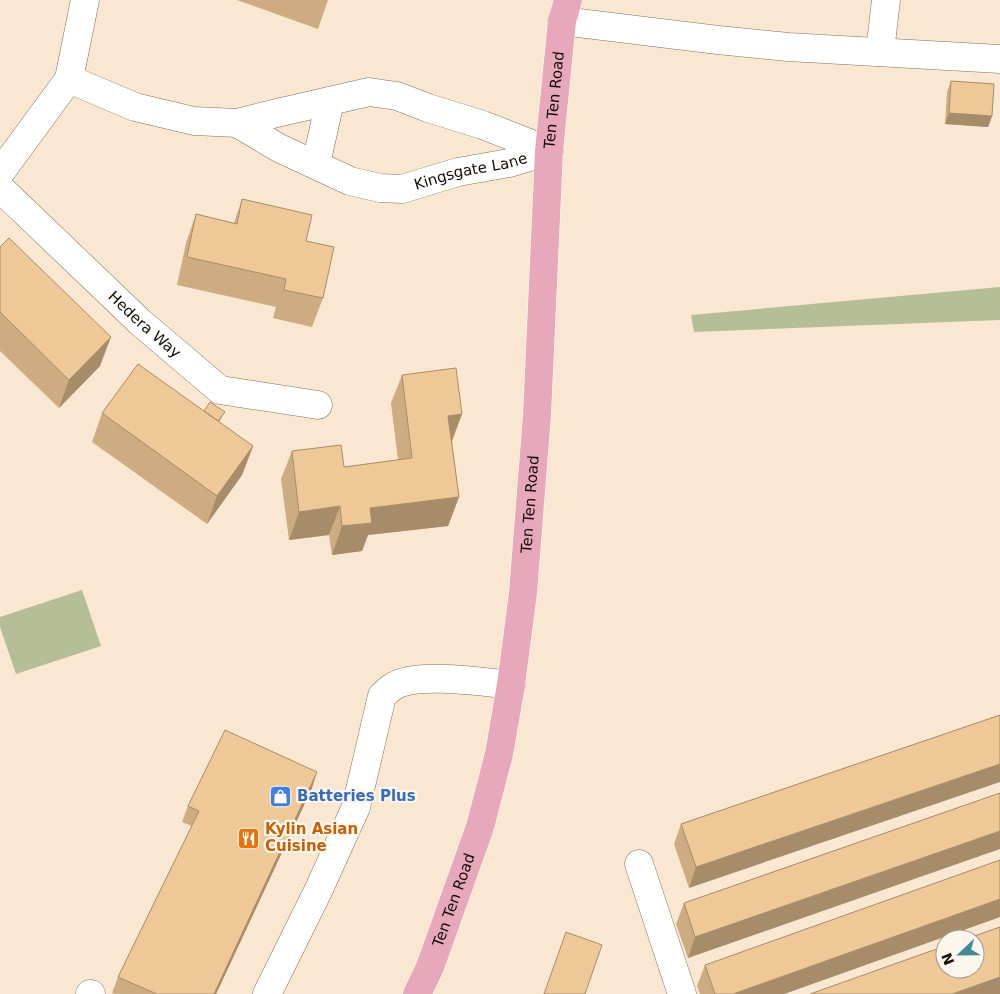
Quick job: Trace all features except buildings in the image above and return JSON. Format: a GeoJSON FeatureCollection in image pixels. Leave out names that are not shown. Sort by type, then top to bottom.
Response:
{"type":"FeatureCollection","features":[{"type":"Feature","properties":{"kind":"main road","name":"Ten Ten Road"},"geometry":{"type":"LineString","coordinates":[[417,994],[430,967],[480,827],[499,754],[511,685],[523,593],[536,424],[549,151],[565,11]]}},
{"type":"Feature","properties":{"kind":"street"},"geometry":{"type":"LineString","coordinates":[[0,173],[69,79],[86,0]]}},
{"type":"Feature","properties":{"kind":"street"},"geometry":{"type":"LineString","coordinates":[[880,52],[886,0]]}},
{"type":"Feature","properties":{"kind":"street"},"geometry":{"type":"LineString","coordinates":[[565,11],[718,40],[788,47],[1000,59]]}},
{"type":"Feature","properties":{"kind":"street","name":"Kingsgate Lane"},"geometry":{"type":"LineString","coordinates":[[69,79],[135,107],[194,121],[237,123],[369,92],[397,96],[483,125],[549,151]]}},
{"type":"Feature","properties":{"kind":"street"},"geometry":{"type":"LineString","coordinates":[[316,164],[330,101]]}},
{"type":"Feature","properties":{"kind":"street","name":"Kingsgate Lane"},"geometry":{"type":"LineString","coordinates":[[237,123],[279,148],[350,181],[380,188],[402,189],[458,172],[509,163],[549,151]]}},
{"type":"Feature","properties":{"kind":"street","name":"Hedera Way"},"geometry":{"type":"LineString","coordinates":[[0,188],[140,322],[220,390],[318,405]]}},
{"type":"Feature","properties":{"kind":"street"},"geometry":{"type":"LineString","coordinates":[[267,994],[356,807],[382,696],[395,685],[417,680],[470,680],[511,685]]}},
{"type":"Feature","properties":{"kind":"street"},"geometry":{"type":"LineString","coordinates":[[639,864],[682,994]]}},
{"type":"Feature","properties":{"kind":"green space"},"geometry":{"type":"Polygon","coordinates":[[[1000,287],[1000,320],[694,332],[691,315],[1000,287]]]}},
{"type":"Feature","properties":{"kind":"green space"},"geometry":{"type":"Polygon","coordinates":[[[82,590],[101,646],[16,674],[0,627],[0,617],[82,590]]]}},
{"type":"Feature","properties":{"kind":"place","name":"Batteries Plus"},"geometry":{"type":"Point","coordinates":[281,796]}},
{"type":"Feature","properties":{"kind":"place","name":"Kylin Asian Cuisine"},"geometry":{"type":"Point","coordinates":[249,838]}}]}
